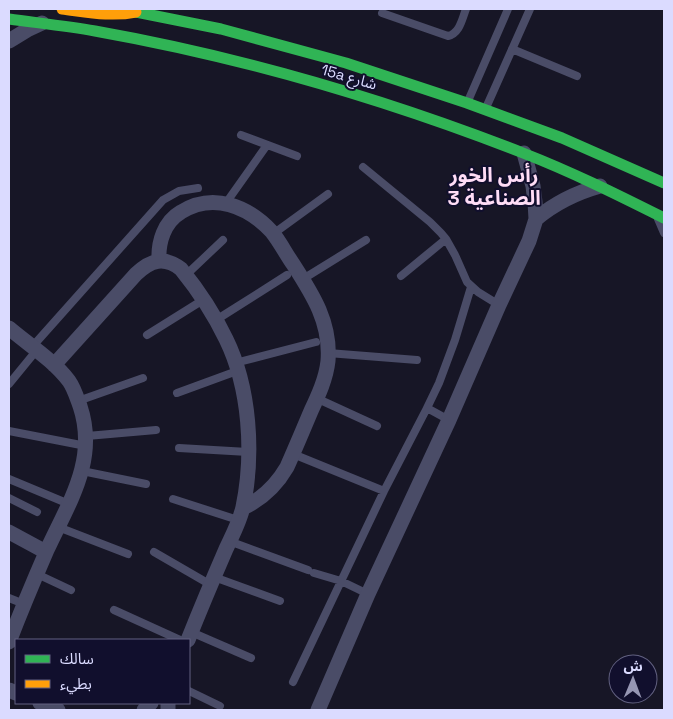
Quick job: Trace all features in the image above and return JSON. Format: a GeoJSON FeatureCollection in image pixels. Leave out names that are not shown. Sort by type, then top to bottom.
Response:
{"type":"FeatureCollection","features":[{"type":"Feature","properties":{"kind":"main road"},"geometry":{"type":"LineString","coordinates":[[62,9],[116,15],[135,10]]}},
{"type":"Feature","properties":{"kind":"main road","name":"15a شارع"},"geometry":{"type":"LineString","coordinates":[[121,9],[135,10],[221,29],[346,63],[467,103],[562,138],[664,183]]}},
{"type":"Feature","properties":{"kind":"main road","name":"15a شارع"},"geometry":{"type":"LineString","coordinates":[[9,19],[130,37],[180,48],[260,67],[394,106],[524,153],[600,186],[660,216]]}},
{"type":"Feature","properties":{"kind":"main road"},"geometry":{"type":"LineString","coordinates":[[394,106],[422,109],[545,150]]}},
{"type":"Feature","properties":{"kind":"main road"},"geometry":{"type":"LineString","coordinates":[[560,149],[562,138]]}},
{"type":"Feature","properties":{"kind":"street"},"geometry":{"type":"LineString","coordinates":[[9,41],[26,30],[42,23]]}},
{"type":"Feature","properties":{"kind":"street"},"geometry":{"type":"LineString","coordinates":[[318,710],[368,594],[529,242],[536,219],[536,202],[534,186],[524,153]]}},
{"type":"Feature","properties":{"kind":"street"},"geometry":{"type":"LineString","coordinates":[[536,219],[547,210],[572,196],[600,186]]}},
{"type":"Feature","properties":{"kind":"street"},"geometry":{"type":"LineString","coordinates":[[159,261],[159,250],[165,230],[170,221],[178,214],[189,207],[201,203],[226,203],[252,215],[273,234],[303,279],[320,310],[325,328],[328,353],[328,364],[323,381],[287,467],[274,486],[240,514]]}},
{"type":"Feature","properties":{"kind":"street"},"geometry":{"type":"LineString","coordinates":[[54,365],[136,274],[150,263],[159,261],[167,261],[181,269],[216,320],[227,341],[236,367],[247,411],[247,476],[240,514],[186,638]]}},
{"type":"Feature","properties":{"kind":"street"},"geometry":{"type":"LineString","coordinates":[[9,328],[54,365],[70,382],[84,418],[86,441],[85,460],[77,486],[46,552],[9,644]]}},
{"type":"Feature","properties":{"kind":"street"},"geometry":{"type":"LineString","coordinates":[[9,532],[46,552]]}},
{"type":"Feature","properties":{"kind":"street"},"geometry":{"type":"LineString","coordinates":[[43,704],[58,710]]}},
{"type":"Feature","properties":{"kind":"lane"},"geometry":{"type":"LineString","coordinates":[[382,13],[448,36],[457,31],[466,9]]}},
{"type":"Feature","properties":{"kind":"lane"},"geometry":{"type":"LineString","coordinates":[[467,103],[508,9]]}},
{"type":"Feature","properties":{"kind":"lane"},"geometry":{"type":"LineString","coordinates":[[485,110],[530,9]]}},
{"type":"Feature","properties":{"kind":"lane"},"geometry":{"type":"LineString","coordinates":[[512,49],[577,76]]}},
{"type":"Feature","properties":{"kind":"lane"},"geometry":{"type":"LineString","coordinates":[[241,135],[297,156]]}},
{"type":"Feature","properties":{"kind":"lane"},"geometry":{"type":"LineString","coordinates":[[226,203],[267,145]]}},
{"type":"Feature","properties":{"kind":"lane"},"geometry":{"type":"LineString","coordinates":[[363,167],[430,222],[446,239],[471,287],[499,304]]}},
{"type":"Feature","properties":{"kind":"lane"},"geometry":{"type":"LineString","coordinates":[[9,384],[34,349],[163,200],[179,191],[198,188]]}},
{"type":"Feature","properties":{"kind":"lane"},"geometry":{"type":"LineString","coordinates":[[273,234],[328,194]]}},
{"type":"Feature","properties":{"kind":"lane"},"geometry":{"type":"LineString","coordinates":[[660,216],[664,233]]}},
{"type":"Feature","properties":{"kind":"lane"},"geometry":{"type":"LineString","coordinates":[[401,276],[446,239]]}},
{"type":"Feature","properties":{"kind":"lane"},"geometry":{"type":"LineString","coordinates":[[186,275],[223,240]]}},
{"type":"Feature","properties":{"kind":"lane"},"geometry":{"type":"LineString","coordinates":[[303,279],[366,240]]}},
{"type":"Feature","properties":{"kind":"lane"},"geometry":{"type":"LineString","coordinates":[[216,320],[286,275]]}},
{"type":"Feature","properties":{"kind":"lane"},"geometry":{"type":"LineString","coordinates":[[293,682],[384,491],[439,383],[471,287]]}},
{"type":"Feature","properties":{"kind":"lane"},"geometry":{"type":"LineString","coordinates":[[147,335],[203,300]]}},
{"type":"Feature","properties":{"kind":"lane"},"geometry":{"type":"LineString","coordinates":[[177,393],[236,367],[316,342]]}},
{"type":"Feature","properties":{"kind":"lane"},"geometry":{"type":"LineString","coordinates":[[328,353],[418,360]]}},
{"type":"Feature","properties":{"kind":"lane"},"geometry":{"type":"LineString","coordinates":[[78,401],[143,378]]}},
{"type":"Feature","properties":{"kind":"lane"},"geometry":{"type":"LineString","coordinates":[[316,398],[377,426]]}},
{"type":"Feature","properties":{"kind":"lane"},"geometry":{"type":"LineString","coordinates":[[427,408],[449,420]]}},
{"type":"Feature","properties":{"kind":"lane"},"geometry":{"type":"LineString","coordinates":[[9,432],[86,441],[156,430]]}},
{"type":"Feature","properties":{"kind":"lane"},"geometry":{"type":"LineString","coordinates":[[180,448],[248,452]]}},
{"type":"Feature","properties":{"kind":"lane"},"geometry":{"type":"LineString","coordinates":[[292,454],[384,491]]}},
{"type":"Feature","properties":{"kind":"lane"},"geometry":{"type":"LineString","coordinates":[[82,471],[146,484]]}},
{"type":"Feature","properties":{"kind":"lane"},"geometry":{"type":"LineString","coordinates":[[9,479],[69,504]]}},
{"type":"Feature","properties":{"kind":"lane"},"geometry":{"type":"LineString","coordinates":[[9,498],[37,512]]}},
{"type":"Feature","properties":{"kind":"lane"},"geometry":{"type":"LineString","coordinates":[[173,499],[240,514]]}},
{"type":"Feature","properties":{"kind":"lane"},"geometry":{"type":"LineString","coordinates":[[58,527],[128,554]]}},
{"type":"Feature","properties":{"kind":"lane"},"geometry":{"type":"LineString","coordinates":[[229,542],[341,582],[368,594]]}},
{"type":"Feature","properties":{"kind":"lane"},"geometry":{"type":"LineString","coordinates":[[154,552],[212,581],[280,601]]}},
{"type":"Feature","properties":{"kind":"lane"},"geometry":{"type":"LineString","coordinates":[[37,574],[71,590]]}},
{"type":"Feature","properties":{"kind":"lane"},"geometry":{"type":"LineString","coordinates":[[9,598],[24,604]]}},
{"type":"Feature","properties":{"kind":"lane"},"geometry":{"type":"LineString","coordinates":[[114,610],[186,638]]}},
{"type":"Feature","properties":{"kind":"lane"},"geometry":{"type":"LineString","coordinates":[[190,639],[251,658]]}},
{"type":"Feature","properties":{"kind":"lane"},"geometry":{"type":"LineString","coordinates":[[190,691],[220,706]]}},
{"type":"Feature","properties":{"kind":"traffic: fast"},"geometry":{"type":"LineString","coordinates":[[121,9],[221,29],[346,63],[467,103],[562,138],[664,183]]}},
{"type":"Feature","properties":{"kind":"traffic: fast"},"geometry":{"type":"LineString","coordinates":[[9,19],[150,41],[258,67],[365,98],[471,133],[541,160],[664,218]]}},
{"type":"Feature","properties":{"kind":"traffic: slow"},"geometry":{"type":"LineString","coordinates":[[62,9],[108,14],[136,12]]}},
{"type":"Feature","properties":{"kind":"district","name":"رأس الخور الصناعية 3"},"geometry":{"type":"Point","coordinates":[494,186]}}]}
